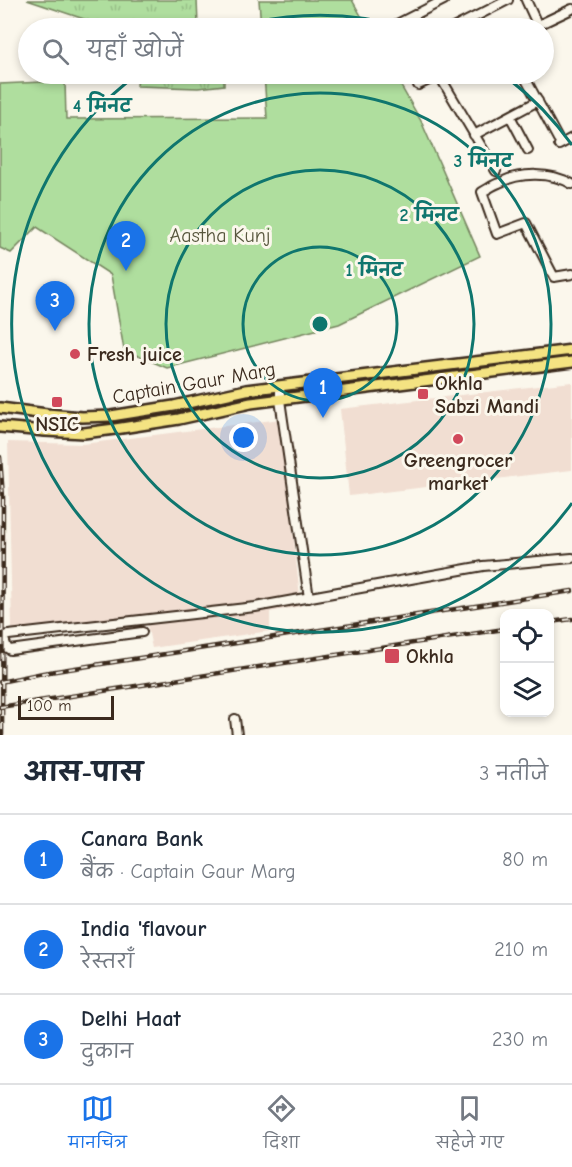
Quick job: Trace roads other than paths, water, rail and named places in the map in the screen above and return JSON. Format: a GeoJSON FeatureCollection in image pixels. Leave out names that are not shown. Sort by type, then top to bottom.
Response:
{"type":"FeatureCollection","features":[{"type":"Feature","properties":{"kind":"main road","name":"Captain Gaur Marg"},"geometry":{"type":"LineString","coordinates":[[0,408],[68,416],[111,416],[174,406],[246,390],[572,350]]}},
{"type":"Feature","properties":{"kind":"main road","name":"Captain Gaur Marg"},"geometry":{"type":"LineString","coordinates":[[5,427],[84,432],[178,419],[251,403],[572,362]]}},
{"type":"Feature","properties":{"kind":"main road"},"geometry":{"type":"LineString","coordinates":[[0,432],[5,427]]}},
{"type":"Feature","properties":{"kind":"street"},"geometry":{"type":"LineString","coordinates":[[409,18],[444,0]]}},
{"type":"Feature","properties":{"kind":"street"},"geometry":{"type":"LineString","coordinates":[[473,18],[508,0]]}},
{"type":"Feature","properties":{"kind":"street"},"geometry":{"type":"LineString","coordinates":[[526,0],[532,18]]}},
{"type":"Feature","properties":{"kind":"street"},"geometry":{"type":"LineString","coordinates":[[554,18],[572,9]]}},
{"type":"Feature","properties":{"kind":"street"},"geometry":{"type":"LineString","coordinates":[[446,84],[496,171]]}},
{"type":"Feature","properties":{"kind":"street"},"geometry":{"type":"LineString","coordinates":[[529,84],[558,142],[572,138]]}},
{"type":"Feature","properties":{"kind":"street"},"geometry":{"type":"LineString","coordinates":[[474,135],[538,101]]}},
{"type":"Feature","properties":{"kind":"street"},"geometry":{"type":"LineString","coordinates":[[510,116],[528,150]]}},
{"type":"Feature","properties":{"kind":"street"},"geometry":{"type":"LineString","coordinates":[[572,184],[548,176],[523,175],[500,182],[482,192],[497,234],[526,223],[554,277],[572,274]]}},
{"type":"Feature","properties":{"kind":"street"},"geometry":{"type":"LineString","coordinates":[[280,386],[280,400],[309,598]]}},
{"type":"Feature","properties":{"kind":"street"},"geometry":{"type":"LineString","coordinates":[[139,620],[141,632],[10,650],[2,636],[139,620],[255,607],[483,566],[572,558]]}},
{"type":"Feature","properties":{"kind":"street"},"geometry":{"type":"LineString","coordinates":[[235,719],[237,735]]}},
{"type":"Feature","properties":{"kind":"railway"},"geometry":{"type":"LineString","coordinates":[[0,457],[3,497],[2,735]]}},
{"type":"Feature","properties":{"kind":"railway"},"geometry":{"type":"LineString","coordinates":[[0,682],[43,673],[572,591]]}},
{"type":"Feature","properties":{"kind":"railway"},"geometry":{"type":"LineString","coordinates":[[554,621],[572,619]]}},
{"type":"Feature","properties":{"kind":"railway"},"geometry":{"type":"LineString","coordinates":[[0,707],[500,630]]}},
{"type":"Feature","properties":{"kind":"place","name":"India 'flavour"},"geometry":{"type":"Point","coordinates":[126,271]}},
{"type":"Feature","properties":{"kind":"place","name":"Delhi Haat"},"geometry":{"type":"Point","coordinates":[55,331]}},
{"type":"Feature","properties":{"kind":"place","name":"Fresh juice"},"geometry":{"type":"Point","coordinates":[75,354]}},
{"type":"Feature","properties":{"kind":"place","name":"Okhla Sabzi Mandi"},"geometry":{"type":"Point","coordinates":[423,394]}},
{"type":"Feature","properties":{"kind":"place","name":"NSIC"},"geometry":{"type":"Point","coordinates":[57,402]}},
{"type":"Feature","properties":{"kind":"place","name":"Canara Bank"},"geometry":{"type":"Point","coordinates":[323,418]}},
{"type":"Feature","properties":{"kind":"place","name":"Greengrocer market"},"geometry":{"type":"Point","coordinates":[458,439]}},
{"type":"Feature","properties":{"kind":"place","name":"Okhla"},"geometry":{"type":"Point","coordinates":[392,656]}},
{"type":"Feature","properties":{"kind":"park label","name":"Aastha Kunj"},"geometry":{"type":"Point","coordinates":[220,235]}}]}
